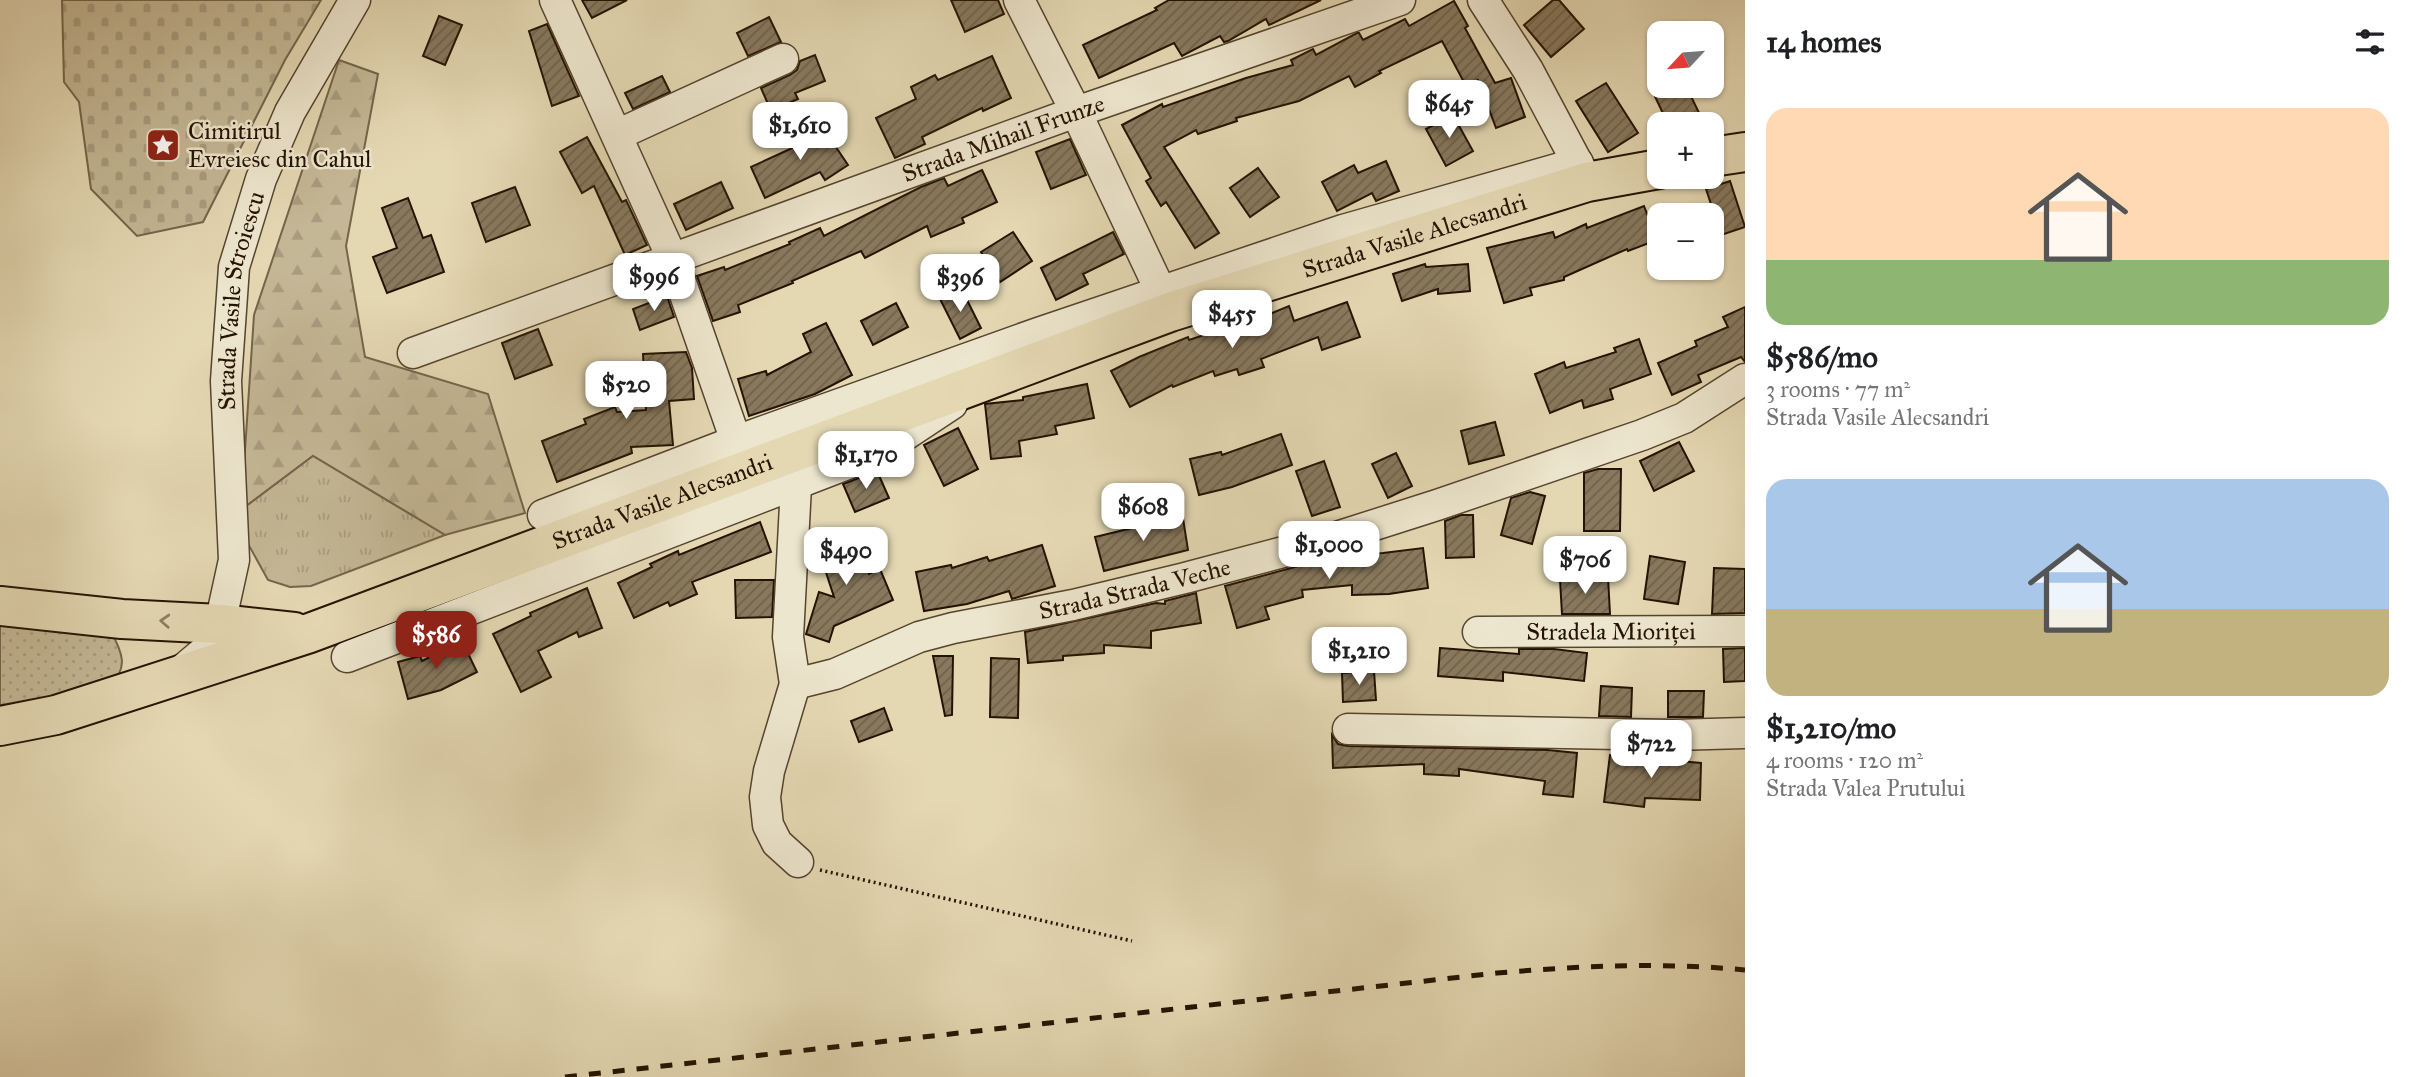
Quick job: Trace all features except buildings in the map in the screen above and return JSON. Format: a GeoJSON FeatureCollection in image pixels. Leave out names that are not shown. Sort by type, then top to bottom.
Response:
{"type":"FeatureCollection","features":[{"type":"Feature","properties":{"kind":"main road"},"geometry":{"type":"LineString","coordinates":[[1724,155],[1745,152]]}},
{"type":"Feature","properties":{"kind":"main road","name":"Strada Vasile Alecsandri"},"geometry":{"type":"LineString","coordinates":[[0,726],[55,715],[307,634],[1170,312],[1583,173],[1647,170]]}},
{"type":"Feature","properties":{"kind":"main road"},"geometry":{"type":"LineString","coordinates":[[0,606],[307,634]]}},
{"type":"Feature","properties":{"kind":"street","name":"Strada Vasile Stroiescu"},"geometry":{"type":"LineString","coordinates":[[174,677],[206,650],[220,624],[234,560],[226,381],[234,267],[261,179],[290,112],[355,0]]}},
{"type":"Feature","properties":{"kind":"street"},"geometry":{"type":"LineString","coordinates":[[555,0],[673,260],[736,440]]}},
{"type":"Feature","properties":{"kind":"street"},"geometry":{"type":"LineString","coordinates":[[1019,0],[1076,112],[1161,292]]}},
{"type":"Feature","properties":{"kind":"street","name":"Strada Mihail Frunze"},"geometry":{"type":"LineString","coordinates":[[413,353],[1076,112],[1400,0]]}},
{"type":"Feature","properties":{"kind":"street"},"geometry":{"type":"LineString","coordinates":[[543,515],[736,440],[1038,333],[1343,230],[1583,173],[1528,71],[1483,0]]}},
{"type":"Feature","properties":{"kind":"street"},"geometry":{"type":"LineString","coordinates":[[617,135],[783,59]]}},
{"type":"Feature","properties":{"kind":"street","name":"Strada Strada Veche"},"geometry":{"type":"LineString","coordinates":[[795,684],[835,674],[930,634],[1017,614],[1073,605],[1185,578],[1321,542],[1424,509],[1642,435],[1684,418],[1745,379]]}},
{"type":"Feature","properties":{"kind":"street"},"geometry":{"type":"LineString","coordinates":[[347,657],[881,451],[987,380]]}},
{"type":"Feature","properties":{"kind":"street"},"geometry":{"type":"LineString","coordinates":[[796,486],[788,637],[795,684],[768,771],[765,797],[768,825],[777,843],[798,862]]}},
{"type":"Feature","properties":{"kind":"street","name":"Stradela Mioriței"},"geometry":{"type":"LineString","coordinates":[[1478,632],[1745,631]]}},
{"type":"Feature","properties":{"kind":"street"},"geometry":{"type":"LineString","coordinates":[[1348,729],[1673,735],[1745,733]]}},
{"type":"Feature","properties":{"kind":"path"},"geometry":{"type":"LineString","coordinates":[[798,862],[835,874],[1132,941]]}},
{"type":"Feature","properties":{"kind":"green space","name":"Cimitirul Evreiesc din Cahul"},"geometry":{"type":"Polygon","coordinates":[[[62,0],[321,0],[285,60],[203,222],[137,236],[91,189],[79,102],[64,82],[62,0]]]}},
{"type":"Feature","properties":{"kind":"green space"},"geometry":{"type":"Polygon","coordinates":[[[339,60],[378,74],[346,246],[365,357],[488,394],[525,513],[445,535],[313,456],[241,510],[254,315],[339,60]]]}},
{"type":"Feature","properties":{"kind":"green space"},"geometry":{"type":"Polygon","coordinates":[[[313,456],[445,535],[311,586],[290,587],[268,580],[247,542],[241,510],[313,456]]]}},
{"type":"Feature","properties":{"kind":"green space"},"geometry":{"type":"Polygon","coordinates":[[[0,616],[110,630],[121,653],[122,667],[109,687],[0,710],[0,616]]]}},
{"type":"Feature","properties":{"kind":"railway"},"geometry":{"type":"LineString","coordinates":[[565,1077],[1497,973],[1621,966],[1745,970]]}},
{"type":"Feature","properties":{"kind":"place","name":"Cimitirul Evreiesc din Cahul"},"geometry":{"type":"Point","coordinates":[163,145]}}]}
